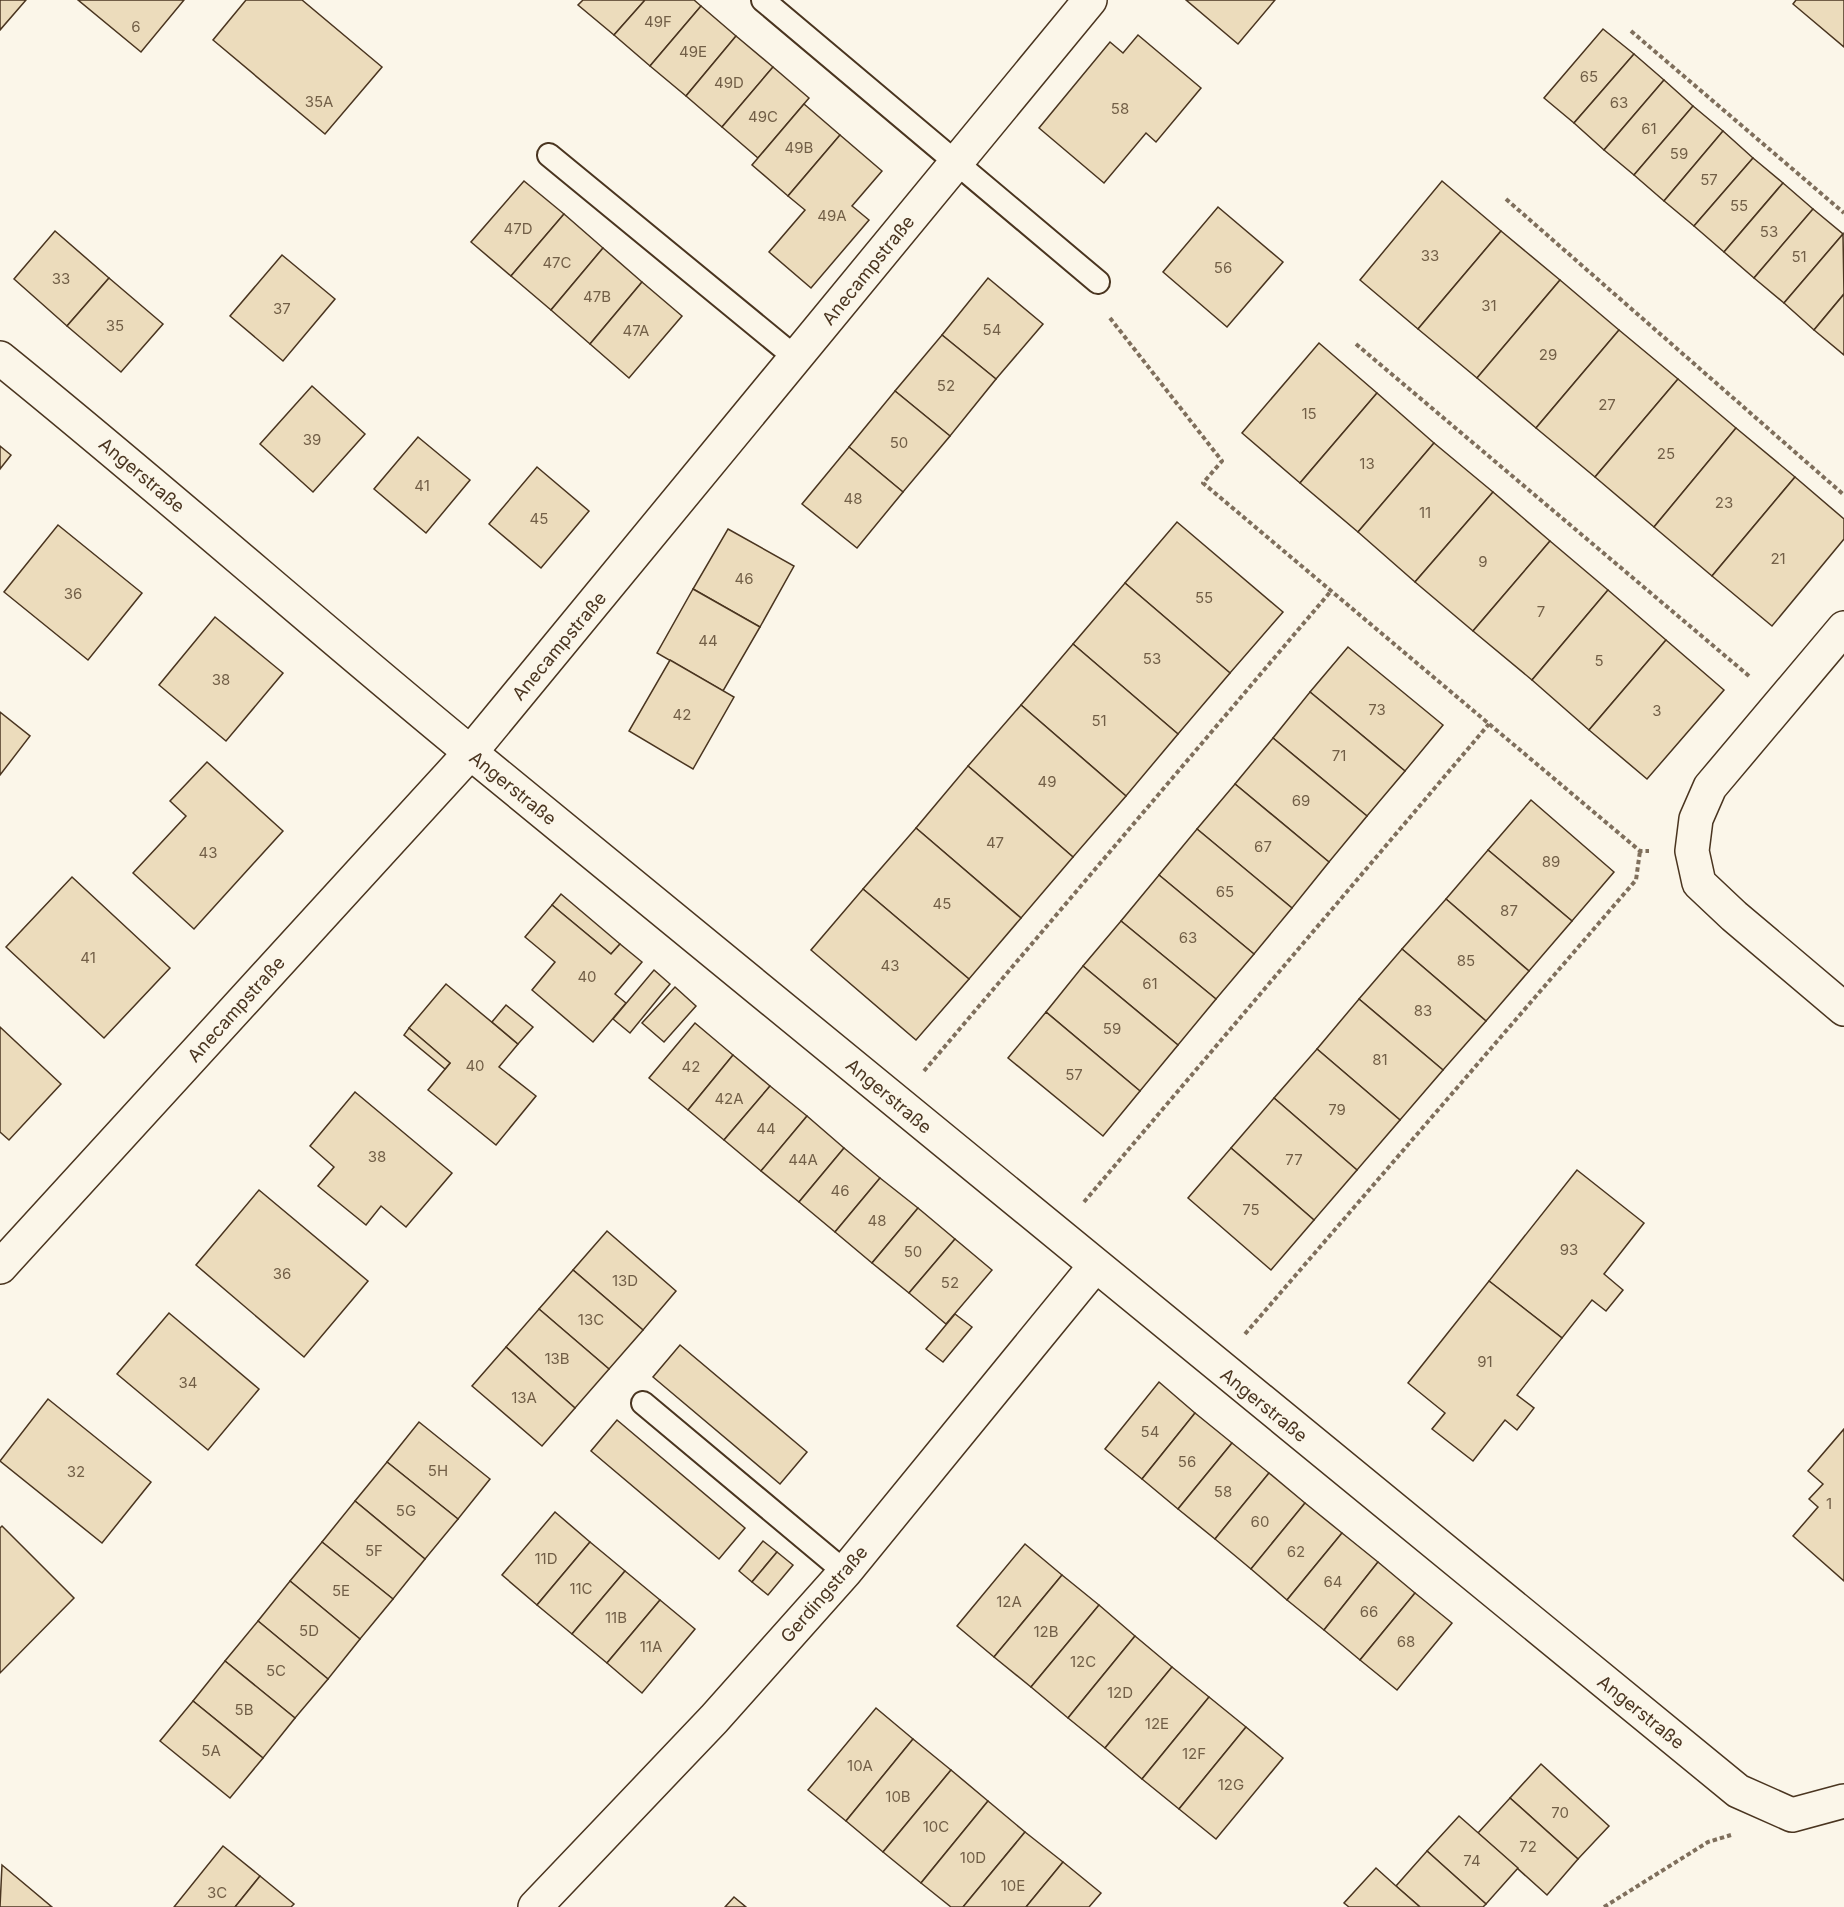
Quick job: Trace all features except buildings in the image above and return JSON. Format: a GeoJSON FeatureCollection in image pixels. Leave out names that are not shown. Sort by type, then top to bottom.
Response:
{"type":"FeatureCollection","features":[{"type":"Feature","properties":{"kind":"street","name":"Anecampstraße"},"geometry":{"type":"LineString","coordinates":[[0,1267],[470,753],[1090,0]]}},
{"type":"Feature","properties":{"kind":"street","name":"Angerstraße"},"geometry":{"type":"LineString","coordinates":[[0,358],[100,439],[470,753],[898,1103],[1056,1236],[1738,1791],[1792,1815]]}},
{"type":"Feature","properties":{"kind":"street"},"geometry":{"type":"LineString","coordinates":[[1844,628],[1779,702],[1710,787],[1696,819],[1692,851],[1699,883],[1734,916],[1844,1009]]}},
{"type":"Feature","properties":{"kind":"street","name":"Gerdingstraße"},"geometry":{"type":"LineString","coordinates":[[535,1907],[714,1719],[845,1572],[1095,1266]]}},
{"type":"Feature","properties":{"kind":"street"},"geometry":{"type":"LineString","coordinates":[[1792,1815],[1844,1801]]}},
{"type":"Feature","properties":{"kind":"lane"},"geometry":{"type":"LineString","coordinates":[[763,0],[955,164],[1098,282]]}},
{"type":"Feature","properties":{"kind":"lane"},"geometry":{"type":"LineString","coordinates":[[549,154],[796,358]]}},
{"type":"Feature","properties":{"kind":"lane"},"geometry":{"type":"LineString","coordinates":[[642,1403],[845,1572]]}},
{"type":"Feature","properties":{"kind":"path"},"geometry":{"type":"LineString","coordinates":[[1631,31],[1844,213]]}},
{"type":"Feature","properties":{"kind":"path"},"geometry":{"type":"LineString","coordinates":[[1506,199],[1844,495]]}},
{"type":"Feature","properties":{"kind":"path"},"geometry":{"type":"LineString","coordinates":[[1098,282],[1103,309],[1222,461],[1203,483],[1640,851],[1692,851]]}},
{"type":"Feature","properties":{"kind":"path"},"geometry":{"type":"LineString","coordinates":[[1356,344],[1779,702]]}},
{"type":"Feature","properties":{"kind":"path"},"geometry":{"type":"LineString","coordinates":[[898,1103],[1331,591]]}},
{"type":"Feature","properties":{"kind":"path"},"geometry":{"type":"LineString","coordinates":[[1056,1236],[1489,724]]}},
{"type":"Feature","properties":{"kind":"path"},"geometry":{"type":"LineString","coordinates":[[1217,1367],[1636,880],[1640,851]]}},
{"type":"Feature","properties":{"kind":"path"},"geometry":{"type":"LineString","coordinates":[[1604,1907],[1708,1842],[1792,1815]]}}]}
